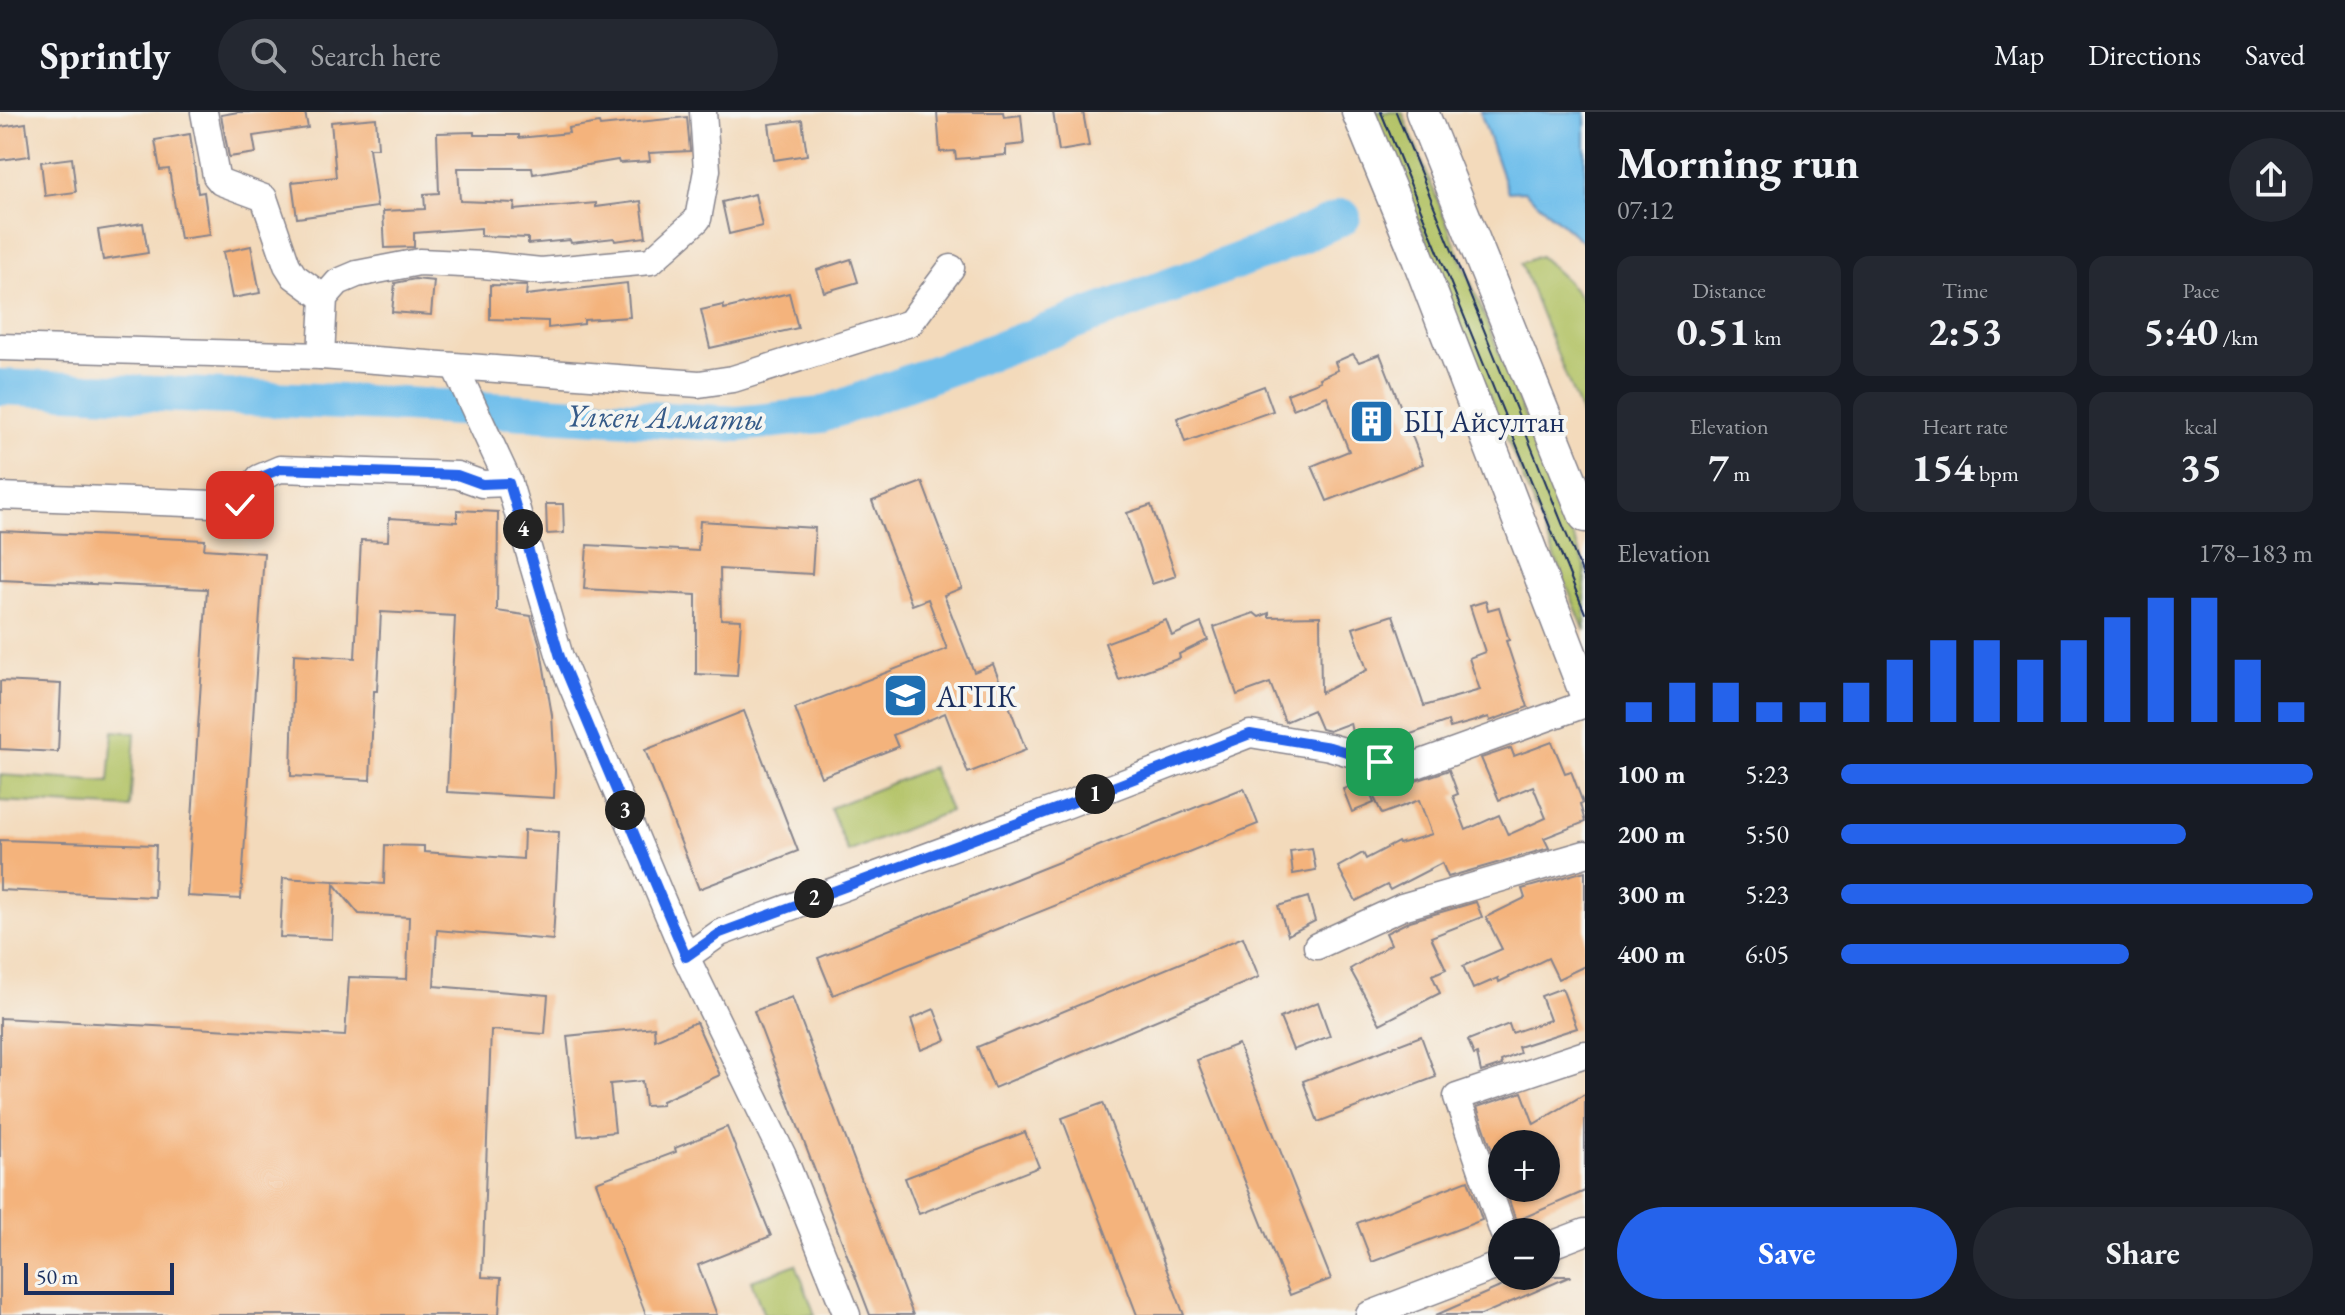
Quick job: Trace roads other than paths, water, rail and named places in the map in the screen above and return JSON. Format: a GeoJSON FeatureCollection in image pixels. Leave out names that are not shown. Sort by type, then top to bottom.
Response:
{"type":"FeatureCollection","features":[{"type":"Feature","properties":{"kind":"main road"},"geometry":{"type":"LineString","coordinates":[[1358,112],[1416,253],[1585,692]]}},
{"type":"Feature","properties":{"kind":"main road"},"geometry":{"type":"LineString","coordinates":[[1422,112],[1585,516]]}},
{"type":"Feature","properties":{"kind":"street"},"geometry":{"type":"LineString","coordinates":[[204,112],[216,176],[226,186],[264,198],[287,265],[294,276],[324,298]]}},
{"type":"Feature","properties":{"kind":"street"},"geometry":{"type":"LineString","coordinates":[[321,356],[324,298],[338,282],[357,274],[419,262],[541,271],[651,261],[698,219],[707,170],[703,112]]}},
{"type":"Feature","properties":{"kind":"street"},"geometry":{"type":"LineString","coordinates":[[0,347],[321,356],[699,384],[733,379],[910,323],[951,268]]}},
{"type":"Feature","properties":{"kind":"street"},"geometry":{"type":"LineString","coordinates":[[455,367],[509,483],[560,657],[686,957],[783,1156],[847,1315]]}},
{"type":"Feature","properties":{"kind":"street"},"geometry":{"type":"LineString","coordinates":[[0,496],[240,505],[259,478],[280,469],[457,475],[482,484],[509,483]]}},
{"type":"Feature","properties":{"kind":"street"},"geometry":{"type":"LineString","coordinates":[[686,957],[720,933],[1250,734],[1330,747],[1380,762],[1416,765],[1585,704]]}},
{"type":"Feature","properties":{"kind":"street"},"geometry":{"type":"LineString","coordinates":[[1317,946],[1402,907],[1585,854]]}},
{"type":"Feature","properties":{"kind":"street"},"geometry":{"type":"LineString","coordinates":[[1498,1218],[1457,1097],[1585,1054]]}},
{"type":"Feature","properties":{"kind":"street"},"geometry":{"type":"LineString","coordinates":[[1560,1242],[1585,1232]]}},
{"type":"Feature","properties":{"kind":"street"},"geometry":{"type":"LineString","coordinates":[[1369,1315],[1488,1269]]}},
{"type":"Feature","properties":{"kind":"water"},"geometry":{"type":"Polygon","coordinates":[[[1480,112],[1585,112],[1585,244],[1524,191],[1508,192],[1480,112]]]}},
{"type":"Feature","properties":{"kind":"waterway","name":"Үлкен Алматы"},"geometry":{"type":"LineString","coordinates":[[0,387],[738,424],[821,415],[1275,247],[1343,217]]}},
{"type":"Feature","properties":{"kind":"tram line"},"geometry":{"type":"LineString","coordinates":[[1381,112],[1585,613]]}},
{"type":"Feature","properties":{"kind":"tram line"},"geometry":{"type":"LineString","coordinates":[[1396,112],[1585,580]]}},
{"type":"Feature","properties":{"kind":"place","name":"БЦ Айсултан"},"geometry":{"type":"Point","coordinates":[1372,421]}},
{"type":"Feature","properties":{"kind":"place","name":"АГПК"},"geometry":{"type":"Point","coordinates":[905,696]}}]}
